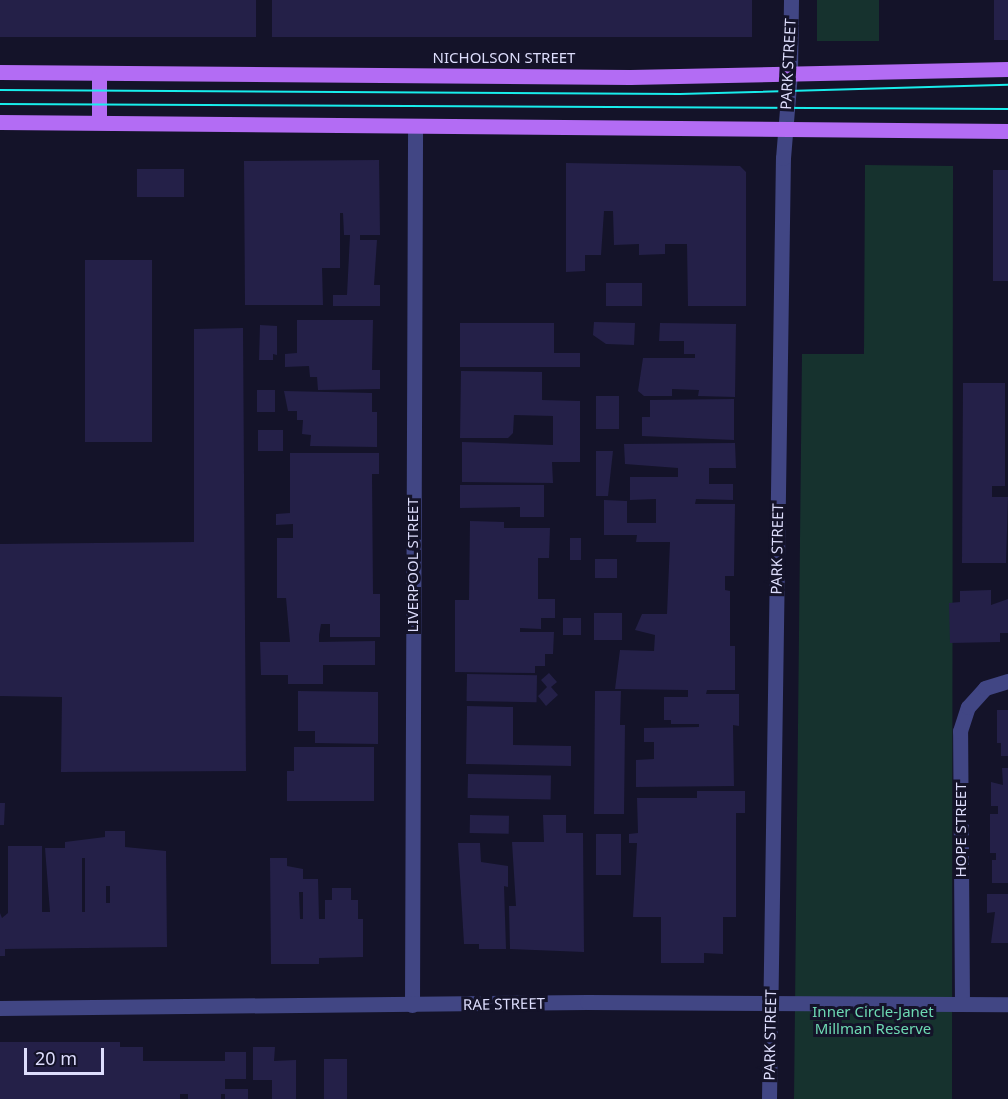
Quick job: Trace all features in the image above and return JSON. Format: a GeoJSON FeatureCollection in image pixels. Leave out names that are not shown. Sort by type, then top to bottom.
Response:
{"type":"FeatureCollection","features":[{"type":"Feature","properties":{"kind":"main road","name":"NICHOLSON STREET"},"geometry":{"type":"LineString","coordinates":[[0,72],[630,77],[1008,69]]}},
{"type":"Feature","properties":{"kind":"main road"},"geometry":{"type":"LineString","coordinates":[[99,74],[99,122]]}},
{"type":"Feature","properties":{"kind":"main road"},"geometry":{"type":"LineString","coordinates":[[0,122],[1008,131]]}},
{"type":"Feature","properties":{"kind":"street","name":"PARK STREET"},"geometry":{"type":"LineString","coordinates":[[769,1099],[784,129],[790,72],[791,0]]}},
{"type":"Feature","properties":{"kind":"street","name":"LIVERPOOL STREET"},"geometry":{"type":"LineString","coordinates":[[412,1005],[415,126]]}},
{"type":"Feature","properties":{"kind":"street","name":"HOPE STREET"},"geometry":{"type":"LineString","coordinates":[[962,1004],[960,731],[968,707],[986,688],[1008,681]]}},
{"type":"Feature","properties":{"kind":"street","name":"RAE STREET"},"geometry":{"type":"LineString","coordinates":[[0,1008],[770,1003],[1008,1004]]}},
{"type":"Feature","properties":{"kind":"green space"},"geometry":{"type":"Polygon","coordinates":[[[817,0],[879,0],[879,41],[817,41],[817,0]]]}},
{"type":"Feature","properties":{"kind":"green space","name":"Inner Circle-Janet Millman Reserve"},"geometry":{"type":"Polygon","coordinates":[[[865,165],[953,166],[952,1099],[794,1099],[802,354],[864,354],[865,165]]]}},
{"type":"Feature","properties":{"kind":"building"},"geometry":{"type":"Polygon","coordinates":[[[0,0],[256,0],[256,37],[0,37],[0,0]]]}},
{"type":"Feature","properties":{"kind":"building"},"geometry":{"type":"Polygon","coordinates":[[[272,0],[752,0],[752,37],[272,37],[272,0]]]}},
{"type":"Feature","properties":{"kind":"building"},"geometry":{"type":"Polygon","coordinates":[[[994,0],[1008,0],[1008,40],[994,40],[994,0]]]}},
{"type":"Feature","properties":{"kind":"building"},"geometry":{"type":"Polygon","coordinates":[[[379,160],[380,235],[360,235],[360,240],[377,240],[374,285],[380,285],[380,306],[333,306],[333,295],[347,295],[350,235],[344,235],[343,213],[340,213],[340,268],[322,268],[323,305],[245,305],[244,161],[379,160]]]}},
{"type":"Feature","properties":{"kind":"building"},"geometry":{"type":"Polygon","coordinates":[[[566,163],[740,166],[746,172],[746,306],[688,306],[687,244],[665,244],[665,254],[639,255],[639,244],[614,245],[613,211],[604,211],[601,255],[585,255],[585,271],[566,272],[566,163]]]}},
{"type":"Feature","properties":{"kind":"building"},"geometry":{"type":"Polygon","coordinates":[[[137,169],[184,169],[184,197],[137,197],[137,169]]]}},
{"type":"Feature","properties":{"kind":"building"},"geometry":{"type":"Polygon","coordinates":[[[993,170],[1008,170],[1008,281],[993,281],[993,170]]]}},
{"type":"Feature","properties":{"kind":"building"},"geometry":{"type":"Polygon","coordinates":[[[85,260],[152,260],[152,442],[85,442],[85,260]]]}},
{"type":"Feature","properties":{"kind":"building"},"geometry":{"type":"Polygon","coordinates":[[[606,283],[642,283],[642,306],[606,306],[606,283]]]}},
{"type":"Feature","properties":{"kind":"building"},"geometry":{"type":"Polygon","coordinates":[[[297,320],[373,320],[372,370],[380,370],[380,389],[318,390],[317,377],[310,377],[309,366],[285,367],[285,354],[297,353],[297,320]]]}},
{"type":"Feature","properties":{"kind":"building"},"geometry":{"type":"Polygon","coordinates":[[[594,322],[635,323],[634,345],[606,344],[593,335],[594,322]]]}},
{"type":"Feature","properties":{"kind":"building"},"geometry":{"type":"Polygon","coordinates":[[[460,323],[554,323],[554,353],[580,353],[580,367],[460,367],[460,323]]]}},
{"type":"Feature","properties":{"kind":"building"},"geometry":{"type":"Polygon","coordinates":[[[660,323],[736,324],[735,397],[698,396],[699,390],[672,389],[672,396],[644,396],[638,391],[643,358],[695,358],[695,354],[684,354],[684,341],[659,341],[660,323]]]}},
{"type":"Feature","properties":{"kind":"building"},"geometry":{"type":"Polygon","coordinates":[[[260,325],[277,326],[277,355],[273,354],[273,360],[259,360],[260,325]]]}},
{"type":"Feature","properties":{"kind":"building"},"geometry":{"type":"Polygon","coordinates":[[[243,328],[246,771],[61,772],[62,697],[0,696],[0,544],[194,542],[194,329],[243,328]]]}},
{"type":"Feature","properties":{"kind":"building"},"geometry":{"type":"Polygon","coordinates":[[[461,371],[542,372],[542,400],[580,401],[580,462],[552,462],[553,483],[462,482],[462,442],[553,445],[553,416],[514,415],[513,433],[508,438],[460,438],[461,371]]]}},
{"type":"Feature","properties":{"kind":"building"},"geometry":{"type":"Polygon","coordinates":[[[963,383],[1005,383],[1005,486],[992,486],[992,497],[1008,497],[1006,563],[962,563],[963,383]]]}},
{"type":"Feature","properties":{"kind":"building"},"geometry":{"type":"Polygon","coordinates":[[[257,390],[275,390],[275,412],[257,412],[257,390]]]}},
{"type":"Feature","properties":{"kind":"building"},"geometry":{"type":"Polygon","coordinates":[[[284,391],[372,393],[372,412],[377,412],[377,447],[310,446],[311,435],[302,434],[303,420],[297,420],[297,411],[288,411],[284,391]]]}},
{"type":"Feature","properties":{"kind":"building"},"geometry":{"type":"Polygon","coordinates":[[[596,396],[619,396],[619,429],[596,429],[596,396]]]}},
{"type":"Feature","properties":{"kind":"building"},"geometry":{"type":"Polygon","coordinates":[[[734,399],[734,440],[642,436],[642,417],[650,417],[650,400],[734,399]]]}},
{"type":"Feature","properties":{"kind":"building"},"geometry":{"type":"Polygon","coordinates":[[[258,430],[283,430],[283,451],[258,451],[258,430]]]}},
{"type":"Feature","properties":{"kind":"building"},"geometry":{"type":"Polygon","coordinates":[[[735,443],[736,468],[709,468],[709,484],[733,484],[733,500],[696,499],[695,504],[735,504],[734,576],[725,576],[725,590],[730,591],[730,646],[735,646],[735,690],[707,690],[706,694],[739,694],[739,726],[733,725],[734,786],[636,787],[636,760],[654,759],[654,742],[644,742],[644,728],[699,727],[699,724],[671,724],[671,720],[664,720],[664,697],[688,697],[688,690],[615,689],[620,650],[654,651],[655,635],[635,630],[642,614],[667,614],[670,542],[636,542],[637,535],[604,535],[604,500],[627,501],[627,523],[656,523],[656,499],[630,500],[630,477],[678,477],[678,468],[625,464],[624,444],[735,443]]]}},
{"type":"Feature","properties":{"kind":"building"},"geometry":{"type":"Polygon","coordinates":[[[596,451],[613,451],[608,496],[596,496],[596,451]]]}},
{"type":"Feature","properties":{"kind":"building"},"geometry":{"type":"Polygon","coordinates":[[[290,453],[379,453],[379,474],[372,474],[373,594],[380,594],[380,637],[330,637],[330,624],[321,624],[319,635],[319,642],[375,641],[375,665],[323,665],[323,684],[288,684],[288,675],[261,675],[260,642],[290,642],[286,598],[277,598],[277,538],[293,538],[293,524],[276,525],[276,514],[290,513],[290,453]]]}},
{"type":"Feature","properties":{"kind":"building"},"geometry":{"type":"Polygon","coordinates":[[[460,485],[544,485],[544,517],[520,517],[520,507],[460,508],[460,485]]]}},
{"type":"Feature","properties":{"kind":"building"},"geometry":{"type":"Polygon","coordinates":[[[470,521],[504,522],[504,528],[550,528],[549,558],[538,558],[538,599],[555,599],[555,618],[541,618],[541,629],[520,628],[520,632],[554,632],[553,654],[545,654],[545,666],[535,666],[535,673],[455,672],[455,600],[469,600],[470,521]]]}},
{"type":"Feature","properties":{"kind":"building"},"geometry":{"type":"Polygon","coordinates":[[[570,538],[581,538],[581,560],[570,560],[570,538]]]}},
{"type":"Feature","properties":{"kind":"building"},"geometry":{"type":"Polygon","coordinates":[[[595,559],[617,559],[617,578],[595,578],[595,559]]]}},
{"type":"Feature","properties":{"kind":"building"},"geometry":{"type":"Polygon","coordinates":[[[991,590],[991,605],[1008,599],[1008,633],[1000,633],[1000,642],[950,643],[949,603],[960,602],[960,591],[991,590]]]}},
{"type":"Feature","properties":{"kind":"building"},"geometry":{"type":"Polygon","coordinates":[[[594,613],[622,613],[622,640],[594,640],[594,613]]]}},
{"type":"Feature","properties":{"kind":"building"},"geometry":{"type":"Polygon","coordinates":[[[563,618],[581,618],[581,635],[563,635],[563,618]]]}},
{"type":"Feature","properties":{"kind":"building"},"geometry":{"type":"Polygon","coordinates":[[[549,673],[557,682],[551,687],[558,695],[546,706],[538,696],[547,687],[541,680],[549,673]]]}},
{"type":"Feature","properties":{"kind":"building"},"geometry":{"type":"Polygon","coordinates":[[[467,674],[537,675],[537,702],[467,701],[467,674]]]}},
{"type":"Feature","properties":{"kind":"building"},"geometry":{"type":"Polygon","coordinates":[[[298,691],[378,692],[378,744],[315,743],[315,731],[298,731],[298,691]]]}},
{"type":"Feature","properties":{"kind":"building"},"geometry":{"type":"Polygon","coordinates":[[[595,691],[621,691],[620,725],[625,725],[624,814],[594,814],[595,691]]]}},
{"type":"Feature","properties":{"kind":"building"},"geometry":{"type":"Polygon","coordinates":[[[467,706],[513,707],[513,745],[571,746],[571,766],[466,764],[467,706]]]}},
{"type":"Feature","properties":{"kind":"building"},"geometry":{"type":"Polygon","coordinates":[[[997,710],[1008,710],[1008,756],[1001,756],[1001,743],[997,743],[997,710]]]}},
{"type":"Feature","properties":{"kind":"building"},"geometry":{"type":"Polygon","coordinates":[[[294,747],[374,747],[374,801],[287,801],[287,771],[294,771],[294,747]]]}},
{"type":"Feature","properties":{"kind":"building"},"geometry":{"type":"Polygon","coordinates":[[[1002,768],[1008,768],[1008,883],[992,883],[992,860],[996,860],[996,853],[990,853],[990,814],[998,814],[998,806],[991,806],[991,782],[1003,785],[1002,768]]]}},
{"type":"Feature","properties":{"kind":"building"},"geometry":{"type":"Polygon","coordinates":[[[468,774],[551,775],[551,799],[468,798],[468,774]]]}},
{"type":"Feature","properties":{"kind":"building"},"geometry":{"type":"Polygon","coordinates":[[[697,791],[745,791],[745,813],[736,813],[736,917],[723,917],[723,954],[704,953],[704,963],[661,963],[661,917],[633,917],[637,843],[629,843],[629,834],[638,833],[637,798],[697,798],[697,791]]]}},
{"type":"Feature","properties":{"kind":"building"},"geometry":{"type":"Polygon","coordinates":[[[0,803],[5,803],[4,825],[0,825],[0,803]]]}},
{"type":"Feature","properties":{"kind":"building"},"geometry":{"type":"Polygon","coordinates":[[[470,815],[509,816],[509,834],[470,833],[470,815]]]}},
{"type":"Feature","properties":{"kind":"building"},"geometry":{"type":"Polygon","coordinates":[[[543,815],[566,815],[566,833],[583,833],[584,952],[510,949],[509,906],[516,906],[512,842],[544,842],[543,815]]]}},
{"type":"Feature","properties":{"kind":"building"},"geometry":{"type":"Polygon","coordinates":[[[105,831],[125,831],[125,847],[166,851],[167,947],[5,949],[5,956],[0,956],[0,913],[2,918],[8,913],[8,846],[42,846],[42,912],[50,912],[45,848],[65,848],[65,842],[105,837],[105,831]],[[82,858],[82,912],[85,912],[85,858],[82,858]],[[106,886],[106,903],[110,903],[110,886],[106,886]]]}},
{"type":"Feature","properties":{"kind":"building"},"geometry":{"type":"Polygon","coordinates":[[[596,834],[621,834],[621,875],[596,875],[596,834]]]}},
{"type":"Feature","properties":{"kind":"building"},"geometry":{"type":"Polygon","coordinates":[[[458,843],[480,843],[481,862],[508,866],[508,887],[504,886],[506,949],[479,949],[479,944],[464,944],[458,843]]]}},
{"type":"Feature","properties":{"kind":"building"},"geometry":{"type":"Polygon","coordinates":[[[270,858],[287,858],[287,866],[303,869],[303,879],[318,879],[319,919],[325,919],[325,900],[332,900],[332,888],[351,888],[351,900],[358,900],[358,919],[363,919],[363,957],[319,958],[319,964],[271,964],[270,858]],[[299,892],[300,919],[303,919],[303,892],[299,892]]]}},
{"type":"Feature","properties":{"kind":"building"},"geometry":{"type":"Polygon","coordinates":[[[987,894],[1008,894],[1008,943],[991,943],[995,912],[987,913],[987,894]]]}},
{"type":"Feature","properties":{"kind":"building"},"geometry":{"type":"Polygon","coordinates":[[[0,1042],[120,1042],[120,1047],[143,1047],[143,1061],[225,1061],[225,1052],[246,1052],[246,1079],[225,1079],[225,1089],[248,1089],[248,1099],[225,1099],[225,1094],[221,1094],[221,1099],[188,1099],[188,1094],[180,1094],[180,1099],[0,1099],[0,1042]]]}},
{"type":"Feature","properties":{"kind":"building"},"geometry":{"type":"Polygon","coordinates":[[[253,1047],[275,1047],[274,1061],[296,1060],[296,1099],[272,1099],[272,1080],[253,1080],[253,1047]]]}},
{"type":"Feature","properties":{"kind":"building"},"geometry":{"type":"Polygon","coordinates":[[[324,1059],[347,1059],[347,1099],[324,1099],[324,1059]]]}},
{"type":"Feature","properties":{"kind":"tram line"},"geometry":{"type":"LineString","coordinates":[[0,90],[680,94],[1008,85]]}},
{"type":"Feature","properties":{"kind":"tram line"},"geometry":{"type":"LineString","coordinates":[[0,104],[1008,109]]}}]}
